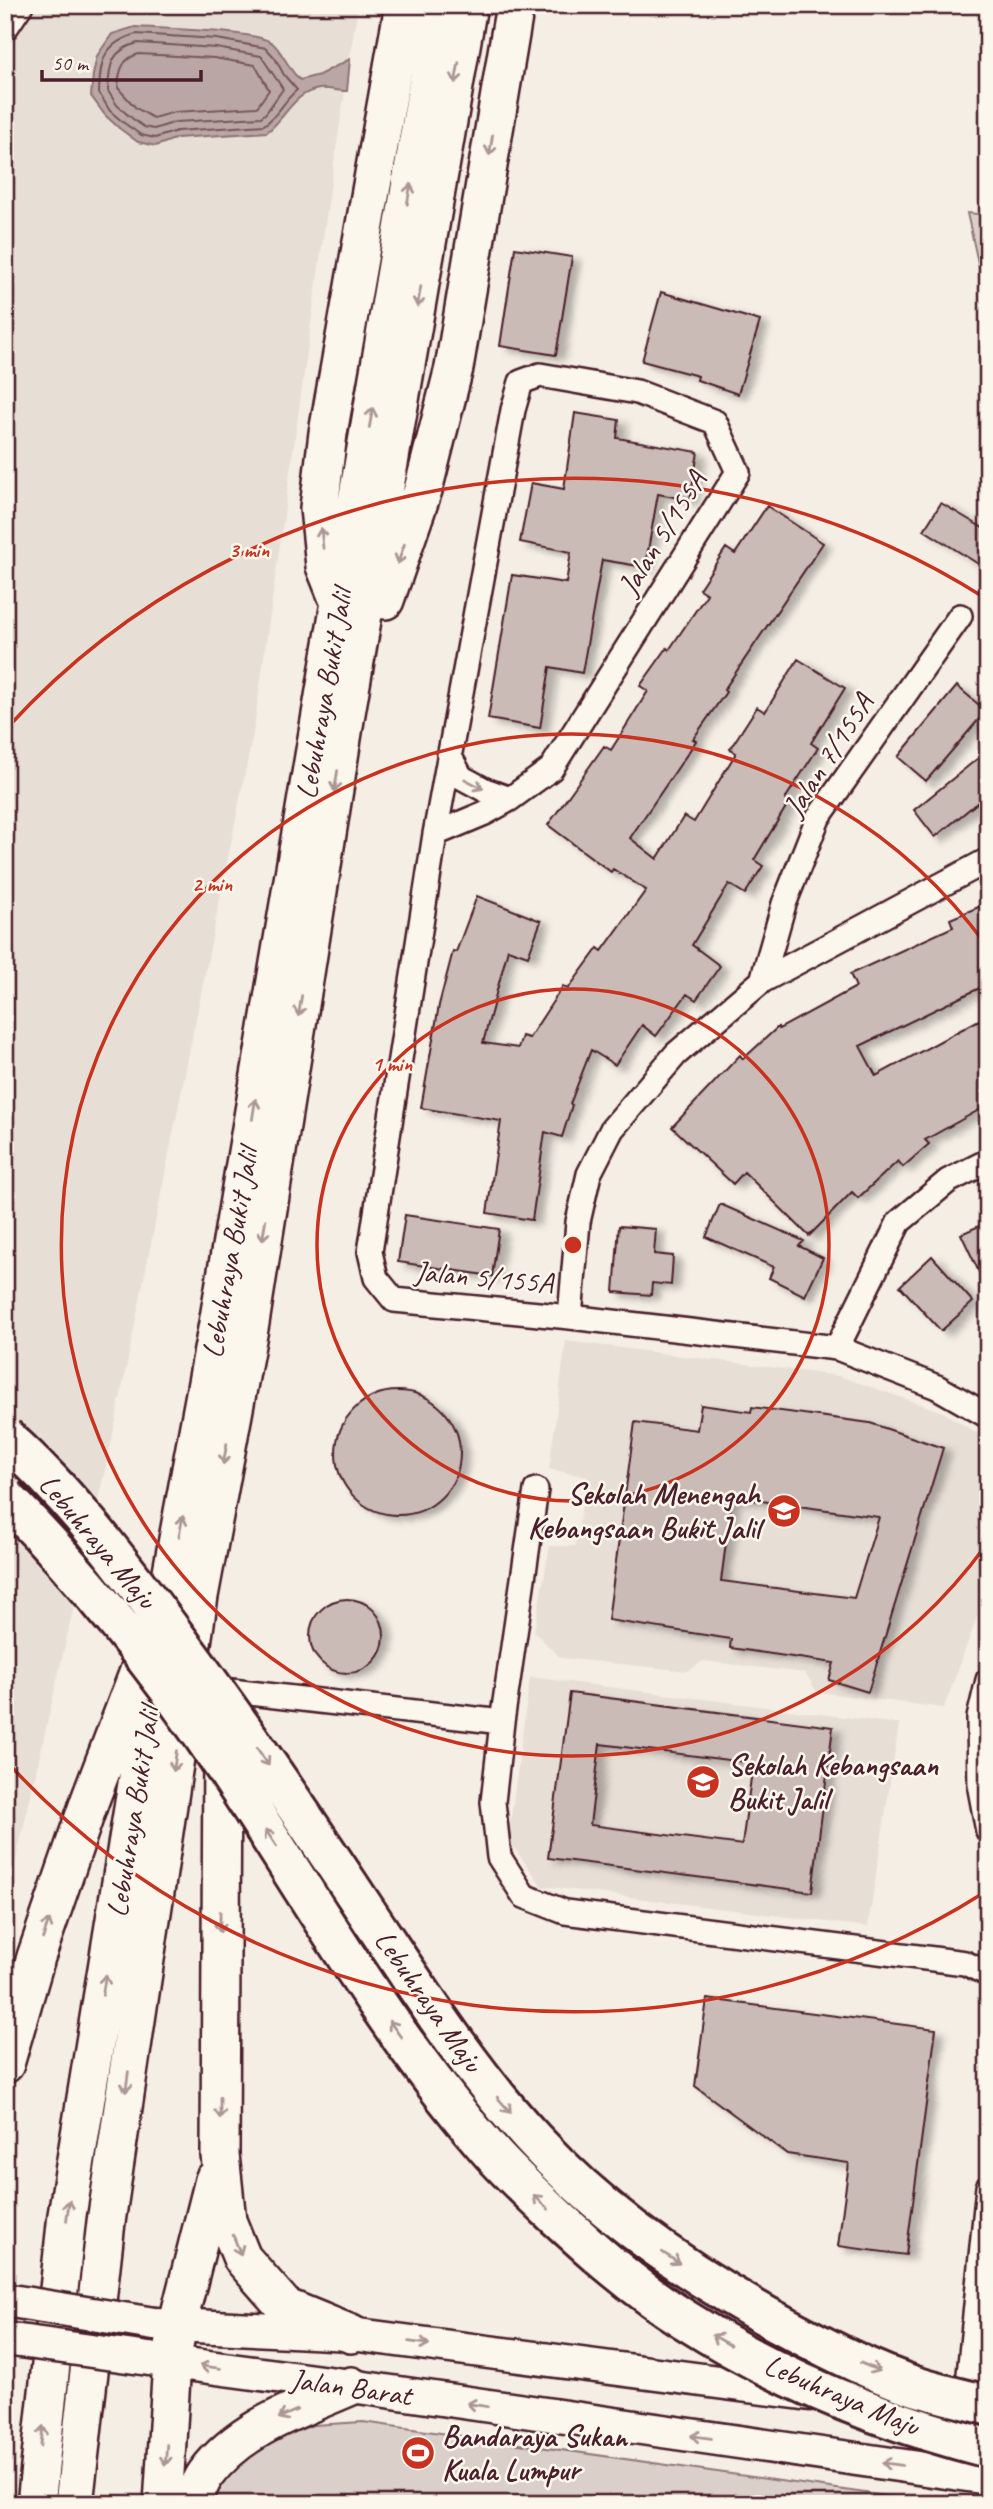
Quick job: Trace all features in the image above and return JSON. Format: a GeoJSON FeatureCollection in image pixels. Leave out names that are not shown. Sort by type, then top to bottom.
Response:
{"type":"FeatureCollection","features":[{"type":"Feature","properties":{"kind":"highway"},"geometry":{"type":"LineString","coordinates":[[339,603],[324,566],[319,508],[328,433],[404,5]]}},
{"type":"Feature","properties":{"kind":"highway","name":"Lebuhraya Bukit Jalil"},"geometry":{"type":"LineString","coordinates":[[36,2504],[67,2215],[184,1594],[250,1323],[346,713],[373,487],[441,5]]}},
{"type":"Feature","properties":{"kind":"highway","name":"Lebuhraya Bukit Jalil"},"geometry":{"type":"LineString","coordinates":[[74,2504],[106,2222],[219,1318],[339,603],[373,487],[468,5]]}},
{"type":"Feature","properties":{"kind":"highway"},"geometry":{"type":"LineString","coordinates":[[346,713],[423,490],[454,368],[514,5]]}},
{"type":"Feature","properties":{"kind":"highway","name":"Lebuhraya Maju"},"geometry":{"type":"LineString","coordinates":[[5,1437],[87,1519],[135,1582],[247,1733],[438,2019],[492,2091],[535,2141],[594,2196],[657,2248],[728,2296],[827,2349],[980,2413]]}},
{"type":"Feature","properties":{"kind":"highway","name":"Lebuhraya Maju"},"geometry":{"type":"LineString","coordinates":[[5,1497],[87,1585],[181,1705],[388,2019],[429,2076],[484,2145],[533,2194],[589,2247],[652,2297],[684,2319],[741,2351],[792,2379],[878,2416],[988,2448]]}},
{"type":"Feature","properties":{"kind":"highway"},"geometry":{"type":"LineString","coordinates":[[184,1594],[223,1690],[220,2155],[227,2221],[242,2258],[285,2307],[351,2334]]}},
{"type":"Feature","properties":{"kind":"highway"},"geometry":{"type":"LineString","coordinates":[[5,2064],[36,1957],[76,1839],[184,1594]]}},
{"type":"Feature","properties":{"kind":"highway"},"geometry":{"type":"LineString","coordinates":[[163,2504],[161,2361],[165,2325],[220,2155]]}},
{"type":"Feature","properties":{"kind":"highway"},"geometry":{"type":"LineString","coordinates":[[192,2504],[205,2474],[234,2445],[264,2425],[351,2386]]}},
{"type":"Feature","properties":{"kind":"main road","name":"Jalan Barat"},"geometry":{"type":"LineString","coordinates":[[5,2300],[165,2325],[351,2334],[980,2413]]}},
{"type":"Feature","properties":{"kind":"main road","name":"Jalan Barat"},"geometry":{"type":"LineString","coordinates":[[5,2339],[973,2476]]}},
{"type":"Feature","properties":{"kind":"street"},"geometry":{"type":"LineString","coordinates":[[5,29],[21,5]]}},
{"type":"Feature","properties":{"kind":"street","name":"Jalan 5/155A"},"geometry":{"type":"LineString","coordinates":[[435,834],[485,813],[510,799],[551,769],[738,472],[715,422],[637,392],[540,375],[521,382],[513,410],[435,834],[370,1252],[376,1278],[394,1300],[570,1317],[836,1348],[937,1387],[988,1416]]}},
{"type":"Feature","properties":{"kind":"street","name":"Jalan 7/155A"},"geometry":{"type":"LineString","coordinates":[[762,981],[784,904],[818,818],[960,616]]}},
{"type":"Feature","properties":{"kind":"street"},"geometry":{"type":"LineString","coordinates":[[449,755],[461,777],[510,799]]}},
{"type":"Feature","properties":{"kind":"street"},"geometry":{"type":"LineString","coordinates":[[570,1317],[581,1210],[589,1174],[612,1129],[676,1054],[762,981],[988,860]]}},
{"type":"Feature","properties":{"kind":"street"},"geometry":{"type":"LineString","coordinates":[[836,1348],[899,1222],[948,1181],[988,1161]]}},
{"type":"Feature","properties":{"kind":"street"},"geometry":{"type":"LineString","coordinates":[[536,1490],[493,1802],[499,1857],[524,1896],[565,1912],[965,1963],[988,1974]]}},
{"type":"Feature","properties":{"kind":"street"},"geometry":{"type":"LineString","coordinates":[[988,1680],[979,1729],[980,1789],[988,1831]]}},
{"type":"Feature","properties":{"kind":"street"},"geometry":{"type":"LineString","coordinates":[[223,1690],[502,1722]]}},
{"type":"Feature","properties":{"kind":"street"},"geometry":{"type":"LineString","coordinates":[[973,2476],[980,2413],[988,2187]]}},
{"type":"Feature","properties":{"kind":"shaded area"},"geometry":{"type":"Polygon","coordinates":[[[5,5],[358,5],[254,728],[112,1439],[5,1908],[5,5]]]}},
{"type":"Feature","properties":{"kind":"shaded area"},"geometry":{"type":"Polygon","coordinates":[[[967,213],[988,215],[988,308],[967,213]]]}},
{"type":"Feature","properties":{"kind":"shaded area","name":"Sekolah Menengah Kebangsaan Bukit Jalil"},"geometry":{"type":"Polygon","coordinates":[[[566,1341],[839,1376],[943,1412],[988,1440],[988,1587],[944,1708],[817,1692],[805,1673],[703,1661],[688,1671],[561,1658],[534,1632],[550,1546],[575,1546],[587,1477],[549,1469],[566,1341]]]}},
{"type":"Feature","properties":{"kind":"shaded area","name":"Sekolah Kebangsaan Bukit Jalil"},"geometry":{"type":"Polygon","coordinates":[[[530,1677],[899,1724],[868,1927],[542,1886],[508,1840],[530,1677]]]}},
{"type":"Feature","properties":{"kind":"shaded area","name":"Bandaraya Sukan Kuala Lumpur"},"geometry":{"type":"Polygon","coordinates":[[[363,2422],[943,2504],[210,2504],[236,2465],[273,2440],[313,2425],[363,2422]]]}},
{"type":"Feature","properties":{"kind":"water"},"geometry":{"type":"Polygon","coordinates":[[[135,27],[185,29],[261,38],[275,45],[300,80],[319,75],[350,59],[347,91],[310,91],[296,101],[267,132],[177,138],[156,146],[138,142],[105,115],[91,96],[97,56],[112,34],[135,27]]]}},
{"type":"Feature","properties":{"kind":"building"},"geometry":{"type":"Polygon","coordinates":[[[515,248],[572,257],[556,355],[500,346],[515,248]]]}},
{"type":"Feature","properties":{"kind":"building"},"geometry":{"type":"Polygon","coordinates":[[[661,292],[760,321],[738,394],[697,380],[698,376],[642,361],[661,292]]]}},
{"type":"Feature","properties":{"kind":"building"},"geometry":{"type":"Polygon","coordinates":[[[575,413],[619,420],[617,438],[698,452],[690,500],[658,494],[645,567],[602,560],[582,673],[550,667],[540,728],[488,719],[512,575],[566,583],[571,552],[520,542],[531,483],[564,489],[575,413]]]}},
{"type":"Feature","properties":{"kind":"building"},"geometry":{"type":"Polygon","coordinates":[[[941,503],[988,531],[988,570],[924,530],[941,503]]]}},
{"type":"Feature","properties":{"kind":"building"},"geometry":{"type":"Polygon","coordinates":[[[767,506],[823,543],[724,690],[726,692],[693,739],[696,741],[630,838],[657,859],[684,816],[694,822],[736,753],[730,749],[757,707],[765,712],[798,659],[845,688],[811,743],[818,748],[785,799],[789,802],[754,860],[763,866],[745,894],[729,884],[692,945],[720,966],[696,1000],[687,994],[656,1036],[642,1025],[615,1065],[591,1050],[570,1104],[572,1105],[562,1137],[545,1132],[532,1220],[487,1213],[501,1121],[421,1108],[439,1005],[453,951],[456,952],[477,896],[541,921],[528,956],[508,949],[483,1043],[518,1048],[522,1036],[529,1038],[563,986],[568,989],[598,948],[602,951],[646,890],[613,869],[611,872],[548,825],[604,746],[611,750],[648,691],[640,686],[667,648],[669,650],[707,594],[699,589],[726,548],[735,554],[767,506]]]}},
{"type":"Feature","properties":{"kind":"building"},"geometry":{"type":"Polygon","coordinates":[[[957,686],[986,711],[926,781],[898,757],[957,686]]]}},
{"type":"Feature","properties":{"kind":"building"},"geometry":{"type":"Polygon","coordinates":[[[988,750],[988,794],[935,837],[914,810],[988,750]]]}},
{"type":"Feature","properties":{"kind":"building"},"geometry":{"type":"Polygon","coordinates":[[[988,903],[988,984],[860,1046],[876,1076],[979,1020],[988,1040],[988,1105],[925,1140],[929,1144],[903,1167],[898,1161],[858,1198],[852,1192],[809,1236],[744,1172],[733,1184],[672,1127],[740,1055],[743,1059],[778,1027],[779,1029],[856,987],[850,974],[953,927],[950,919],[988,903]]]}},
{"type":"Feature","properties":{"kind":"building"},"geometry":{"type":"Polygon","coordinates":[[[720,1204],[804,1241],[799,1246],[823,1258],[805,1296],[769,1278],[774,1267],[706,1237],[720,1204]]]}},
{"type":"Feature","properties":{"kind":"building"},"geometry":{"type":"Polygon","coordinates":[[[405,1215],[499,1229],[492,1276],[398,1262],[405,1215]]]}},
{"type":"Feature","properties":{"kind":"building"},"geometry":{"type":"Polygon","coordinates":[[[988,1222],[988,1291],[961,1234],[988,1222]]]}},
{"type":"Feature","properties":{"kind":"building"},"geometry":{"type":"Polygon","coordinates":[[[619,1226],[656,1229],[654,1254],[673,1256],[671,1285],[652,1283],[651,1295],[614,1292],[619,1226]]]}},
{"type":"Feature","properties":{"kind":"building"},"geometry":{"type":"Polygon","coordinates":[[[932,1256],[973,1302],[941,1331],[900,1286],[932,1256]]]}},
{"type":"Feature","properties":{"kind":"building"},"geometry":{"type":"Polygon","coordinates":[[[398,1391],[422,1396],[442,1409],[455,1429],[460,1453],[455,1477],[442,1497],[422,1510],[398,1515],[374,1510],[354,1497],[341,1477],[336,1453],[341,1429],[354,1409],[374,1396],[398,1391]]]}},
{"type":"Feature","properties":{"kind":"building"},"geometry":{"type":"Polygon","coordinates":[[[701,1405],[751,1412],[752,1407],[870,1423],[943,1448],[868,1692],[829,1680],[834,1663],[730,1648],[731,1639],[608,1620],[635,1422],[697,1430],[701,1405]],[[732,1497],[721,1581],[854,1598],[879,1517],[732,1497]]]}},
{"type":"Feature","properties":{"kind":"building"},"geometry":{"type":"Polygon","coordinates":[[[347,1599],[361,1602],[373,1610],[381,1622],[384,1636],[381,1650],[373,1662],[361,1670],[347,1673],[333,1670],[321,1662],[313,1650],[310,1636],[313,1622],[321,1610],[333,1602],[347,1599]]]}},
{"type":"Feature","properties":{"kind":"building"},"geometry":{"type":"Polygon","coordinates":[[[570,1693],[833,1727],[812,1892],[548,1858],[570,1693]],[[600,1744],[590,1825],[742,1845],[753,1763],[600,1744]]]}},
{"type":"Feature","properties":{"kind":"building"},"geometry":{"type":"Polygon","coordinates":[[[707,1999],[936,2029],[906,2255],[838,2246],[849,2163],[787,2154],[695,2086],[707,1999]]]}},
{"type":"Feature","properties":{"kind":"place","name":"Sekolah Menengah Kebangsaan Bukit Jalil"},"geometry":{"type":"Point","coordinates":[784,1511]}},
{"type":"Feature","properties":{"kind":"place","name":"Sekolah Kebangsaan Bukit Jalil"},"geometry":{"type":"Point","coordinates":[703,1782]}},
{"type":"Feature","properties":{"kind":"place","name":"Bandaraya Sukan Kuala Lumpur"},"geometry":{"type":"Point","coordinates":[418,2453]}}]}
